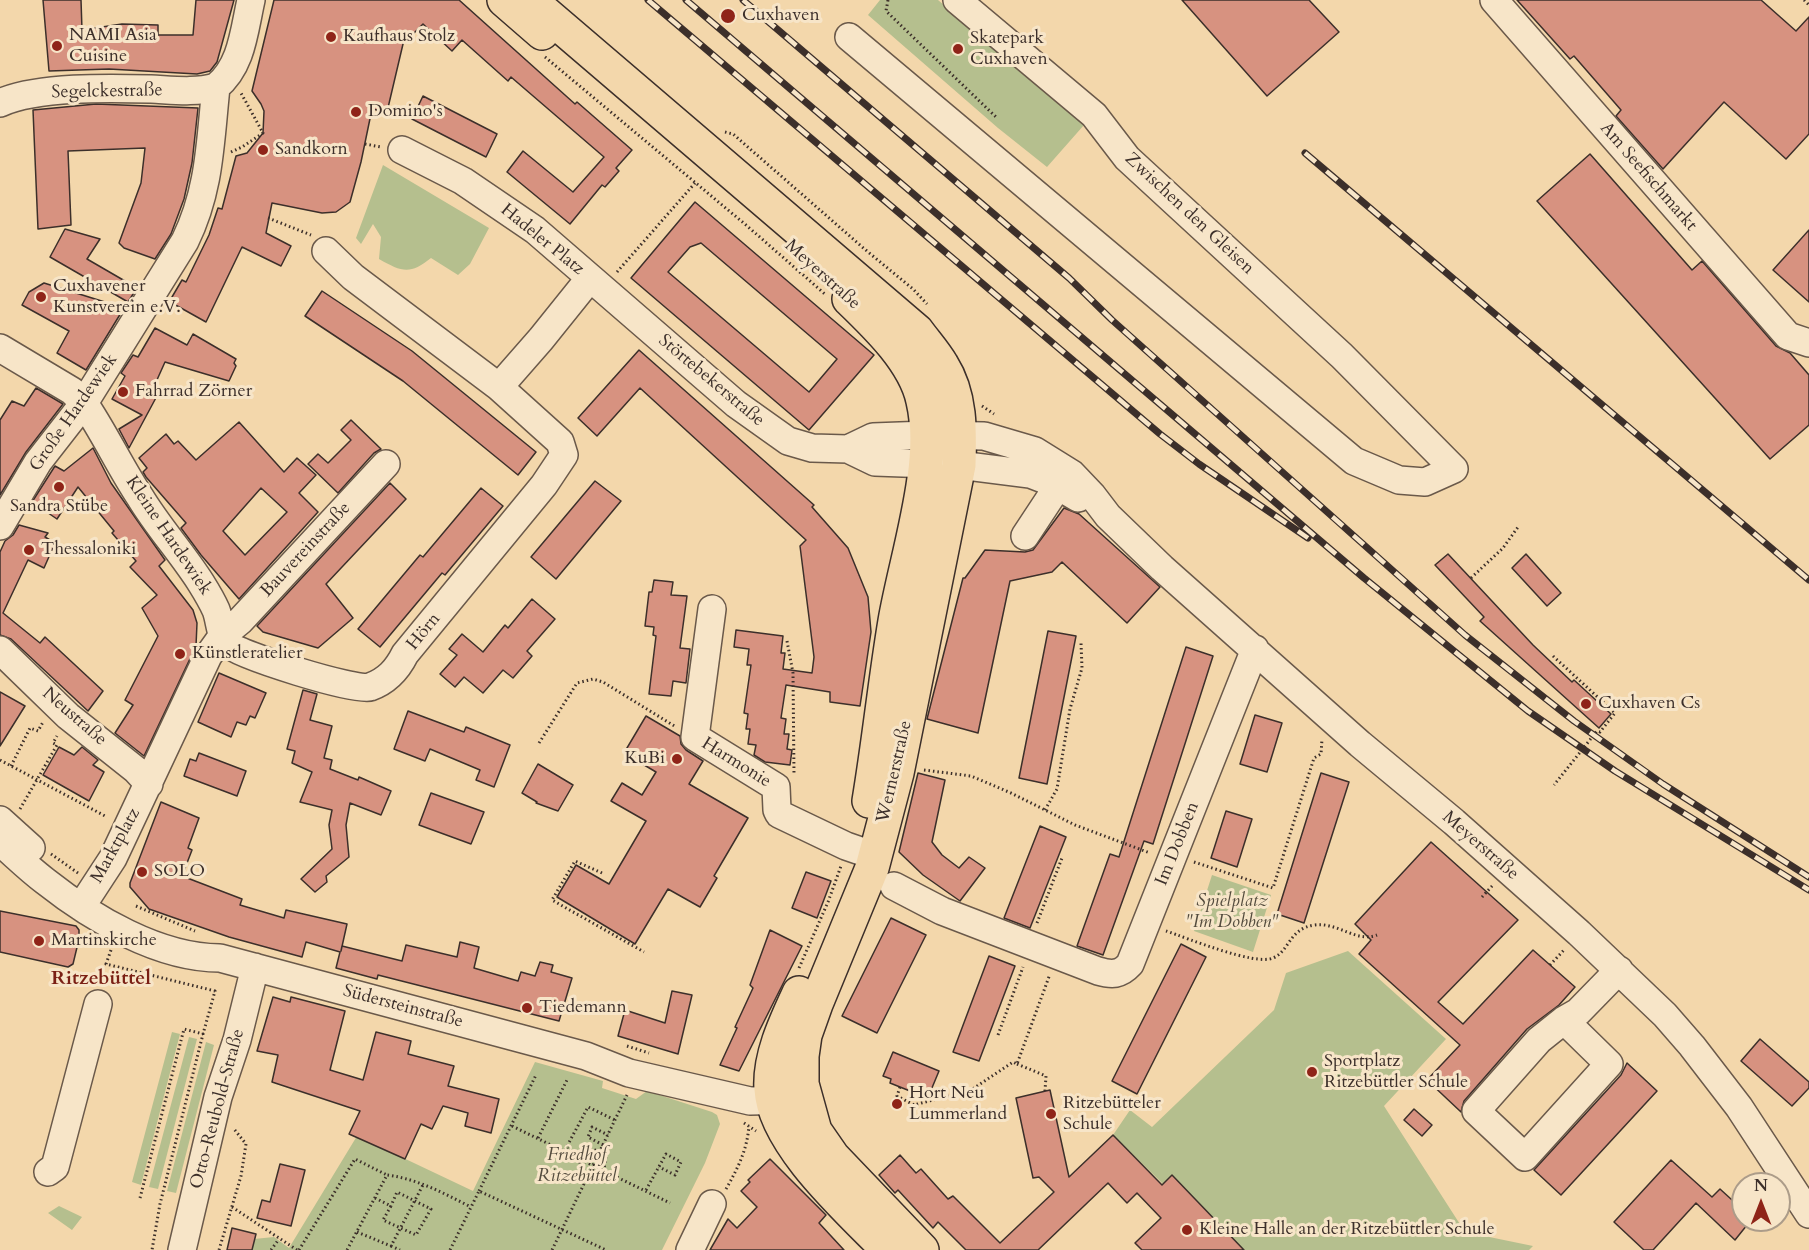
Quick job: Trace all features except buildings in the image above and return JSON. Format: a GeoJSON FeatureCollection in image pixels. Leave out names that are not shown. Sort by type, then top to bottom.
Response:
{"type":"FeatureCollection","features":[{"type":"Feature","properties":{"kind":"main road","name":"Meyerstraße"},"geometry":{"type":"LineString","coordinates":[[504,0],[876,324],[910,371],[920,391],[924,403],[926,449]]}},
{"type":"Feature","properties":{"kind":"main road","name":"Meyerstraße"},"geometry":{"type":"LineString","coordinates":[[530,0],[917,331],[942,365],[955,392],[959,449]]}},
{"type":"Feature","properties":{"kind":"main road","name":"Wernerstraße"},"geometry":{"type":"LineString","coordinates":[[922,1250],[833,1157],[815,1131],[805,1099],[801,1070],[805,1035],[872,868],[867,854],[875,765],[896,620],[915,529],[926,449]]}},
{"type":"Feature","properties":{"kind":"main road","name":"Wernerstraße"},"geometry":{"type":"LineString","coordinates":[[772,1101],[770,1087],[775,1055],[796,1000],[824,943],[852,876],[867,854],[897,773],[959,449]]}},
{"type":"Feature","properties":{"kind":"main road"},"geometry":{"type":"LineString","coordinates":[[772,1101],[780,1125],[798,1152],[888,1250]]}},
{"type":"Feature","properties":{"kind":"street"},"geometry":{"type":"LineString","coordinates":[[228,89],[226,78],[237,61],[251,0]]}},
{"type":"Feature","properties":{"kind":"street","name":"Zwischen den Gleisen"},"geometry":{"type":"LineString","coordinates":[[849,37],[1354,461],[1399,480],[1425,482],[1454,469],[1342,356],[1127,158],[1094,115],[957,0]]}},
{"type":"Feature","properties":{"kind":"street","name":"Am Seefischmarkt"},"geometry":{"type":"LineString","coordinates":[[1494,0],[1788,336],[1809,344]]}},
{"type":"Feature","properties":{"kind":"street","name":"Segelckestraße"},"geometry":{"type":"LineString","coordinates":[[0,103],[23,95],[71,91],[228,89]]}},
{"type":"Feature","properties":{"kind":"street","name":"Große Hardewiek"},"geometry":{"type":"LineString","coordinates":[[0,526],[78,397],[146,305],[185,241],[200,207],[228,89]]}},
{"type":"Feature","properties":{"kind":"street","name":"Hadeler Platz"},"geometry":{"type":"LineString","coordinates":[[402,150],[463,181],[535,230],[596,284],[541,339],[499,387]]}},
{"type":"Feature","properties":{"kind":"street"},"geometry":{"type":"LineString","coordinates":[[326,251],[353,277],[499,387]]}},
{"type":"Feature","properties":{"kind":"street","name":"Störtebekerstraße"},"geometry":{"type":"LineString","coordinates":[[596,284],[736,404],[777,435],[798,445],[812,448],[848,449],[875,462],[926,449]]}},
{"type":"Feature","properties":{"kind":"street"},"geometry":{"type":"LineString","coordinates":[[0,348],[78,397]]}},
{"type":"Feature","properties":{"kind":"street","name":"Hörn"},"geometry":{"type":"LineString","coordinates":[[223,635],[226,643],[233,648],[268,662],[345,685],[364,688],[384,681],[396,671],[405,654],[556,469],[564,455],[560,442],[499,387]]}},
{"type":"Feature","properties":{"kind":"street","name":"Kleine Hardewiek"},"geometry":{"type":"LineString","coordinates":[[78,397],[140,498],[201,583],[215,608],[223,635]]}},
{"type":"Feature","properties":{"kind":"street","name":"Meyerstraße"},"geometry":{"type":"LineString","coordinates":[[959,449],[984,436],[1035,451],[1072,474],[1108,516],[1162,568],[1360,744],[1454,822],[1619,970],[1665,1015],[1718,1078],[1809,1214]]}},
{"type":"Feature","properties":{"kind":"street","name":"Meyerstraße"},"geometry":{"type":"LineString","coordinates":[[926,449],[959,449],[1030,474],[1058,486],[1108,516]]}},
{"type":"Feature","properties":{"kind":"street","name":"Bauvereinstraße"},"geometry":{"type":"LineString","coordinates":[[223,635],[240,621],[386,464]]}},
{"type":"Feature","properties":{"kind":"street"},"geometry":{"type":"LineString","coordinates":[[1024,536],[1058,486]]}},
{"type":"Feature","properties":{"kind":"street","name":"Harmonie"},"geometry":{"type":"LineString","coordinates":[[712,609],[695,737],[776,787],[779,814],[867,854]]}},
{"type":"Feature","properties":{"kind":"street"},"geometry":{"type":"LineString","coordinates":[[149,784],[208,656],[223,635]]}},
{"type":"Feature","properties":{"kind":"street","name":"Neustraße"},"geometry":{"type":"LineString","coordinates":[[0,650],[67,714],[136,770],[149,784]]}},
{"type":"Feature","properties":{"kind":"street","name":"Im Dobben"},"geometry":{"type":"LineString","coordinates":[[894,886],[942,910],[1057,956],[1107,974],[1123,971],[1130,964],[1255,650]]}},
{"type":"Feature","properties":{"kind":"street","name":"Marktplatz"},"geometry":{"type":"LineString","coordinates":[[86,900],[113,858],[149,784]]}},
{"type":"Feature","properties":{"kind":"street","name":"Südersteinstraße"},"geometry":{"type":"LineString","coordinates":[[5,833],[44,880],[86,900],[130,934],[156,945],[200,958],[220,958],[586,1056],[629,1073],[750,1101],[805,1099]]}},
{"type":"Feature","properties":{"kind":"street","name":"Otto-Reubold-Straße"},"geometry":{"type":"LineString","coordinates":[[182,1250],[218,1097],[237,1040],[255,968]]}},
{"type":"Feature","properties":{"kind":"street"},"geometry":{"type":"LineString","coordinates":[[1564,1020],[1609,1064],[1525,1157],[1476,1111],[1539,1040],[1564,1020],[1578,1012],[1619,970]]}},
{"type":"Feature","properties":{"kind":"street"},"geometry":{"type":"LineString","coordinates":[[94,1003],[55,1167],[48,1172],[48,1166],[94,1003]]}},
{"type":"Feature","properties":{"kind":"street"},"geometry":{"type":"LineString","coordinates":[[690,1250],[712,1204]]}},
{"type":"Feature","properties":{"kind":"path"},"geometry":{"type":"LineString","coordinates":[[888,0],[886,11],[996,117]]}},
{"type":"Feature","properties":{"kind":"path"},"geometry":{"type":"LineString","coordinates":[[1804,0],[1809,5]]}},
{"type":"Feature","properties":{"kind":"path"},"geometry":{"type":"LineString","coordinates":[[540,54],[827,297]]}},
{"type":"Feature","properties":{"kind":"path"},"geometry":{"type":"LineString","coordinates":[[225,151],[232,152],[263,133],[228,89]]}},
{"type":"Feature","properties":{"kind":"path"},"geometry":{"type":"LineString","coordinates":[[596,284],[695,183]]}},
{"type":"Feature","properties":{"kind":"path"},"geometry":{"type":"LineString","coordinates":[[268,218],[310,234],[322,242],[326,251]]}},
{"type":"Feature","properties":{"kind":"path"},"geometry":{"type":"LineString","coordinates":[[1471,578],[1503,548],[1518,527]]}},
{"type":"Feature","properties":{"kind":"path"},"geometry":{"type":"LineString","coordinates":[[776,787],[794,777],[793,673],[787,641]]}},
{"type":"Feature","properties":{"kind":"path"},"geometry":{"type":"LineString","coordinates":[[1045,810],[1058,789],[1070,709],[1082,668],[1081,643]]}},
{"type":"Feature","properties":{"kind":"path"},"geometry":{"type":"LineString","coordinates":[[1553,657],[1616,713],[1600,732],[1598,730],[1554,785]]}},
{"type":"Feature","properties":{"kind":"path"},"geometry":{"type":"LineString","coordinates":[[538,743],[577,683],[592,679],[603,682],[669,723]]}},
{"type":"Feature","properties":{"kind":"path"},"geometry":{"type":"LineString","coordinates":[[11,766],[30,728],[38,730],[67,714]]}},
{"type":"Feature","properties":{"kind":"path"},"geometry":{"type":"LineString","coordinates":[[5,833],[57,746],[52,743],[67,714]]}},
{"type":"Feature","properties":{"kind":"path"},"geometry":{"type":"LineString","coordinates":[[919,769],[971,777],[1011,793],[1076,825],[1172,858],[1273,888],[1314,758],[1321,754],[1322,737]]}},
{"type":"Feature","properties":{"kind":"path"},"geometry":{"type":"LineString","coordinates":[[0,760],[128,828]]}},
{"type":"Feature","properties":{"kind":"path"},"geometry":{"type":"LineString","coordinates":[[998,1035],[1062,858]]}},
{"type":"Feature","properties":{"kind":"path"},"geometry":{"type":"LineString","coordinates":[[602,873],[575,861],[552,900],[644,952]]}},
{"type":"Feature","properties":{"kind":"path"},"geometry":{"type":"LineString","coordinates":[[1146,924],[1254,960],[1273,958],[1302,928],[1316,924],[1367,939],[1377,935]]}},
{"type":"Feature","properties":{"kind":"path"},"geometry":{"type":"LineString","coordinates":[[113,946],[106,964],[215,991],[159,1204],[152,1250]]}},
{"type":"Feature","properties":{"kind":"path"},"geometry":{"type":"LineString","coordinates":[[1017,1064],[1057,956]]}},
{"type":"Feature","properties":{"kind":"path"},"geometry":{"type":"LineString","coordinates":[[140,1198],[184,1029],[203,1035]]}},
{"type":"Feature","properties":{"kind":"path"},"geometry":{"type":"LineString","coordinates":[[900,1087],[897,1096],[914,1105],[970,1090],[1013,1062],[1046,1076],[1045,1091]]}},
{"type":"Feature","properties":{"kind":"path"},"geometry":{"type":"LineString","coordinates":[[450,1250],[536,1075]]}},
{"type":"Feature","properties":{"kind":"path"},"geometry":{"type":"LineString","coordinates":[[538,1138],[568,1078]]}},
{"type":"Feature","properties":{"kind":"path"},"geometry":{"type":"LineString","coordinates":[[552,1250],[626,1097]]}},
{"type":"Feature","properties":{"kind":"path"},"geometry":{"type":"LineString","coordinates":[[565,1150],[588,1107],[615,1120]]}},
{"type":"Feature","properties":{"kind":"path"},"geometry":{"type":"LineString","coordinates":[[219,1250],[241,1176],[246,1144],[231,1125]]}},
{"type":"Feature","properties":{"kind":"path"},"geometry":{"type":"LineString","coordinates":[[512,1126],[670,1203]]}},
{"type":"Feature","properties":{"kind":"path"},"geometry":{"type":"LineString","coordinates":[[712,1204],[726,1189],[742,1160],[748,1144],[749,1126]]}},
{"type":"Feature","properties":{"kind":"path"},"geometry":{"type":"LineString","coordinates":[[603,1145],[588,1137],[592,1127],[608,1135]]}},
{"type":"Feature","properties":{"kind":"path"},"geometry":{"type":"LineString","coordinates":[[590,1149],[600,1151],[606,1158],[604,1169],[594,1179],[587,1178],[581,1171],[580,1158],[590,1149]]}},
{"type":"Feature","properties":{"kind":"path"},"geometry":{"type":"LineString","coordinates":[[646,1190],[666,1154],[681,1162],[675,1175],[659,1167]]}},
{"type":"Feature","properties":{"kind":"path"},"geometry":{"type":"LineString","coordinates":[[232,1207],[298,1250],[355,1159],[387,1175],[408,1177],[424,1183],[471,1207]]}},
{"type":"Feature","properties":{"kind":"path"},"geometry":{"type":"LineString","coordinates":[[347,1250],[387,1175]]}},
{"type":"Feature","properties":{"kind":"path"},"geometry":{"type":"LineString","coordinates":[[392,1246],[424,1183]]}},
{"type":"Feature","properties":{"kind":"path"},"geometry":{"type":"LineString","coordinates":[[479,1191],[606,1250]]}},
{"type":"Feature","properties":{"kind":"path"},"geometry":{"type":"LineString","coordinates":[[397,1192],[415,1201],[431,1209],[416,1235],[383,1220],[397,1192]]}},
{"type":"Feature","properties":{"kind":"path"},"geometry":{"type":"LineString","coordinates":[[375,1198],[391,1206]]}},
{"type":"Feature","properties":{"kind":"path"},"geometry":{"type":"LineString","coordinates":[[357,1232],[400,1250]]}},
{"type":"Feature","properties":{"kind":"path"},"geometry":{"type":"LineString","coordinates":[[271,1250],[279,1239]]}},
{"type":"Feature","properties":{"kind":"green space"},"geometry":{"type":"Polygon","coordinates":[[[880,0],[938,0],[1084,125],[1047,167],[998,128],[868,15],[880,0]]]}},
{"type":"Feature","properties":{"kind":"green space"},"geometry":{"type":"Polygon","coordinates":[[[383,165],[489,228],[470,264],[458,275],[431,258],[417,267],[406,270],[379,259],[381,237],[373,224],[361,244],[356,238],[383,165]]]}},
{"type":"Feature","properties":{"kind":"green space","name":"Spielplatz \"Im Dobben\""},"geometry":{"type":"Polygon","coordinates":[[[1212,875],[1271,895],[1253,952],[1194,931],[1212,875]]]}},
{"type":"Feature","properties":{"kind":"green space","name":"Sportplatz Ritzebüttler Schule"},"geometry":{"type":"Polygon","coordinates":[[[1348,951],[1446,1039],[1384,1106],[1465,1232],[1533,1246],[1529,1250],[1244,1250],[1242,1248],[1240,1250],[1135,1243],[1188,1192],[1172,1175],[1163,1184],[1113,1135],[1130,1110],[1152,1127],[1274,1010],[1286,973],[1348,951]]]}},
{"type":"Feature","properties":{"kind":"green space"},"geometry":{"type":"Polygon","coordinates":[[[172,1032],[180,1034],[141,1185],[132,1182],[172,1032]]]}},
{"type":"Feature","properties":{"kind":"green space"},"geometry":{"type":"Polygon","coordinates":[[[189,1037],[197,1039],[158,1189],[149,1187],[189,1037]]]}},
{"type":"Feature","properties":{"kind":"green space"},"geometry":{"type":"Polygon","coordinates":[[[206,1042],[214,1045],[176,1193],[167,1191],[206,1042]]]}},
{"type":"Feature","properties":{"kind":"green space","name":"Friedhof Ritzebüttel"},"geometry":{"type":"Polygon","coordinates":[[[535,1062],[603,1081],[602,1088],[636,1099],[647,1091],[717,1115],[720,1124],[705,1163],[662,1250],[252,1250],[254,1239],[274,1237],[289,1248],[357,1136],[473,1191],[535,1062]]]}},
{"type":"Feature","properties":{"kind":"green space"},"geometry":{"type":"Polygon","coordinates":[[[59,1206],[82,1217],[72,1230],[48,1213],[59,1206]]]}},
{"type":"Feature","properties":{"kind":"railway"},"geometry":{"type":"LineString","coordinates":[[648,0],[1160,434],[1199,464],[1308,538]]}},
{"type":"Feature","properties":{"kind":"railway"},"geometry":{"type":"LineString","coordinates":[[686,0],[1364,578],[1528,711],[1615,771],[1809,890]]}},
{"type":"Feature","properties":{"kind":"railway"},"geometry":{"type":"LineString","coordinates":[[743,0],[1069,278],[1112,320],[1465,635],[1574,721],[1663,784],[1809,877]]}},
{"type":"Feature","properties":{"kind":"railway"},"geometry":{"type":"LineString","coordinates":[[1305,153],[1809,580]]}},
{"type":"Feature","properties":{"kind":"place","name":"Cuxhaven"},"geometry":{"type":"Point","coordinates":[728,16]}},
{"type":"Feature","properties":{"kind":"place","name":"Kaufhaus Stolz"},"geometry":{"type":"Point","coordinates":[331,37]}},
{"type":"Feature","properties":{"kind":"place","name":"NAMI Asia Cuisine"},"geometry":{"type":"Point","coordinates":[57,46]}},
{"type":"Feature","properties":{"kind":"place","name":"Skatepark Cuxhaven"},"geometry":{"type":"Point","coordinates":[958,49]}},
{"type":"Feature","properties":{"kind":"place","name":"Domino's"},"geometry":{"type":"Point","coordinates":[356,112]}},
{"type":"Feature","properties":{"kind":"place","name":"Sandkorn"},"geometry":{"type":"Point","coordinates":[263,150]}},
{"type":"Feature","properties":{"kind":"place","name":"Cuxhavener Kunstverein e.V."},"geometry":{"type":"Point","coordinates":[41,297]}},
{"type":"Feature","properties":{"kind":"place","name":"Fahrrad Zörner"},"geometry":{"type":"Point","coordinates":[123,392]}},
{"type":"Feature","properties":{"kind":"place","name":"Sandra Stübe"},"geometry":{"type":"Point","coordinates":[59,487]}},
{"type":"Feature","properties":{"kind":"place","name":"Thessaloniki"},"geometry":{"type":"Point","coordinates":[29,550]}},
{"type":"Feature","properties":{"kind":"place","name":"Künstleratelier"},"geometry":{"type":"Point","coordinates":[180,654]}},
{"type":"Feature","properties":{"kind":"place","name":"Cuxhaven Cs"},"geometry":{"type":"Point","coordinates":[1586,704]}},
{"type":"Feature","properties":{"kind":"place","name":"KuBi"},"geometry":{"type":"Point","coordinates":[677,759]}},
{"type":"Feature","properties":{"kind":"place","name":"SOLO"},"geometry":{"type":"Point","coordinates":[142,872]}},
{"type":"Feature","properties":{"kind":"place","name":"Martinskirche"},"geometry":{"type":"Point","coordinates":[39,941]}},
{"type":"Feature","properties":{"kind":"place","name":"Tiedemann"},"geometry":{"type":"Point","coordinates":[527,1008]}},
{"type":"Feature","properties":{"kind":"place","name":"Sportplatz Ritzebüttler Schule"},"geometry":{"type":"Point","coordinates":[1312,1072]}},
{"type":"Feature","properties":{"kind":"place","name":"Hort Neu Lummerland"},"geometry":{"type":"Point","coordinates":[897,1104]}},
{"type":"Feature","properties":{"kind":"place","name":"Ritzebütteler Schule"},"geometry":{"type":"Point","coordinates":[1051,1114]}},
{"type":"Feature","properties":{"kind":"place","name":"Kleine Halle an der Ritzebüttler Schule"},"geometry":{"type":"Point","coordinates":[1187,1230]}},
{"type":"Feature","properties":{"kind":"district","name":"Ritzebüttel"},"geometry":{"type":"Point","coordinates":[101,979]}}]}
